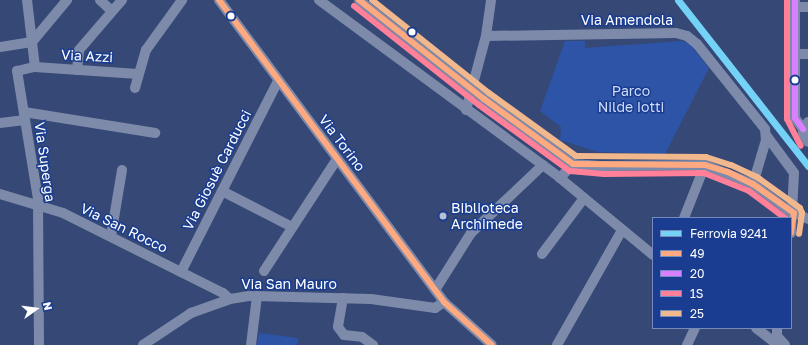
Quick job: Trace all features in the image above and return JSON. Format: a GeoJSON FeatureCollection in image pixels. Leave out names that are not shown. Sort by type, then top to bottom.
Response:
{"type":"FeatureCollection","features":[{"type":"Feature","properties":{"kind":"street"},"geometry":{"type":"LineString","coordinates":[[27,0],[35,67]]}},
{"type":"Feature","properties":{"kind":"street"},"geometry":{"type":"LineString","coordinates":[[0,47],[32,42],[67,0]]}},
{"type":"Feature","properties":{"kind":"street"},"geometry":{"type":"LineString","coordinates":[[100,0],[112,11]]}},
{"type":"Feature","properties":{"kind":"street"},"geometry":{"type":"LineString","coordinates":[[77,70],[79,50],[122,0]]}},
{"type":"Feature","properties":{"kind":"street"},"geometry":{"type":"LineString","coordinates":[[135,88],[146,50],[182,0]]}},
{"type":"Feature","properties":{"kind":"street","name":"Via Torino"},"geometry":{"type":"LineString","coordinates":[[219,0],[444,302],[492,345]]}},
{"type":"Feature","properties":{"kind":"street"},"geometry":{"type":"LineString","coordinates":[[319,0],[466,110],[543,165],[652,254]]}},
{"type":"Feature","properties":{"kind":"street"},"geometry":{"type":"LineString","coordinates":[[358,0],[573,164],[604,166],[705,165],[753,184],[794,213],[808,219]]}},
{"type":"Feature","properties":{"kind":"street"},"geometry":{"type":"LineString","coordinates":[[466,110],[473,89],[486,36],[491,0]]}},
{"type":"Feature","properties":{"kind":"street"},"geometry":{"type":"LineString","coordinates":[[808,8],[795,4],[797,54],[796,115],[806,125],[804,136],[808,142]]}},
{"type":"Feature","properties":{"kind":"street","name":"Via Amendola"},"geometry":{"type":"LineString","coordinates":[[486,36],[676,33],[687,36],[697,44],[766,135]]}},
{"type":"Feature","properties":{"kind":"street"},"geometry":{"type":"LineString","coordinates":[[797,54],[808,54]]}},
{"type":"Feature","properties":{"kind":"street","name":"Via Azzi"},"geometry":{"type":"LineString","coordinates":[[35,67],[138,74]]}},
{"type":"Feature","properties":{"kind":"street","name":"Via Superga"},"geometry":{"type":"LineString","coordinates":[[35,67],[17,70],[38,206],[39,345]]}},
{"type":"Feature","properties":{"kind":"street","name":"Via Giosuè Carducci"},"geometry":{"type":"LineString","coordinates":[[181,272],[278,81]]}},
{"type":"Feature","properties":{"kind":"street"},"geometry":{"type":"LineString","coordinates":[[0,123],[25,116],[155,133]]}},
{"type":"Feature","properties":{"kind":"street"},"geometry":{"type":"LineString","coordinates":[[753,184],[766,135]]}},
{"type":"Feature","properties":{"kind":"street"},"geometry":{"type":"LineString","coordinates":[[766,135],[794,173],[794,213],[792,226]]}},
{"type":"Feature","properties":{"kind":"street"},"geometry":{"type":"LineString","coordinates":[[264,271],[337,159]]}},
{"type":"Feature","properties":{"kind":"street"},"geometry":{"type":"LineString","coordinates":[[560,178],[573,164]]}},
{"type":"Feature","properties":{"kind":"street"},"geometry":{"type":"LineString","coordinates":[[435,290],[471,232],[543,165]]}},
{"type":"Feature","properties":{"kind":"street"},"geometry":{"type":"LineString","coordinates":[[684,217],[705,165]]}},
{"type":"Feature","properties":{"kind":"street"},"geometry":{"type":"LineString","coordinates":[[111,236],[122,170]]}},
{"type":"Feature","properties":{"kind":"street"},"geometry":{"type":"LineString","coordinates":[[222,191],[292,227]]}},
{"type":"Feature","properties":{"kind":"street","name":"Via San Rocco"},"geometry":{"type":"LineString","coordinates":[[0,194],[63,213],[181,272],[230,299]]}},
{"type":"Feature","properties":{"kind":"street"},"geometry":{"type":"LineString","coordinates":[[542,254],[584,198]]}},
{"type":"Feature","properties":{"kind":"street"},"geometry":{"type":"LineString","coordinates":[[557,345],[622,230]]}},
{"type":"Feature","properties":{"kind":"street"},"geometry":{"type":"LineString","coordinates":[[251,345],[257,296]]}},
{"type":"Feature","properties":{"kind":"street","name":"Via San Mauro"},"geometry":{"type":"LineString","coordinates":[[143,345],[191,313],[230,299],[257,296],[371,299],[435,308],[444,302]]}},
{"type":"Feature","properties":{"kind":"street"},"geometry":{"type":"LineString","coordinates":[[342,298],[338,327],[344,335],[362,337],[373,345]]}},
{"type":"Feature","properties":{"kind":"street"},"geometry":{"type":"LineString","coordinates":[[687,345],[695,329]]}},
{"type":"Feature","properties":{"kind":"street"},"geometry":{"type":"LineString","coordinates":[[760,329],[774,333],[785,345]]}},
{"type":"Feature","properties":{"kind":"street"},"geometry":{"type":"LineString","coordinates":[[774,333],[778,345]]}},
{"type":"Feature","properties":{"kind":"green space","name":"Parco Nilde Iotti"},"geometry":{"type":"Polygon","coordinates":[[[565,41],[585,41],[585,48],[682,41],[690,44],[709,68],[665,154],[598,152],[560,140],[561,127],[540,111],[565,41]]]}},
{"type":"Feature","properties":{"kind":"green space"},"geometry":{"type":"Polygon","coordinates":[[[259,333],[298,338],[297,345],[257,345],[259,333]]]}},
{"type":"Feature","properties":{"kind":"rail line","name":"9241"},"geometry":{"type":"LineString","coordinates":[[678,0],[808,166]]}},
{"type":"Feature","properties":{"kind":"transit line","name":"49"},"geometry":{"type":"LineString","coordinates":[[219,0],[444,302],[492,345]]}},
{"type":"Feature","properties":{"kind":"transit line","name":"49"},"geometry":{"type":"LineString","coordinates":[[359,0],[484,99],[573,164],[705,165],[728,172],[753,184],[794,213],[792,226]]}},
{"type":"Feature","properties":{"kind":"transit line","name":"25"},"geometry":{"type":"LineString","coordinates":[[372,0],[489,93],[576,156],[706,157],[731,165],[757,177],[800,208],[802,213],[799,234]]}},
{"type":"Feature","properties":{"kind":"transit line","name":"1S"},"geometry":{"type":"LineString","coordinates":[[787,0],[787,119],[801,146]]}},
{"type":"Feature","properties":{"kind":"transit line","name":"20"},"geometry":{"type":"LineString","coordinates":[[795,0],[795,118],[803,129]]}},
{"type":"Feature","properties":{"kind":"transit line","name":"1S"},"geometry":{"type":"LineString","coordinates":[[354,6],[479,105],[570,171],[604,174],[704,173],[749,191],[784,217]]}},
{"type":"Feature","properties":{"kind":"place","name":"Biblioteca Archimede"},"geometry":{"type":"Point","coordinates":[443,216]}}]}
